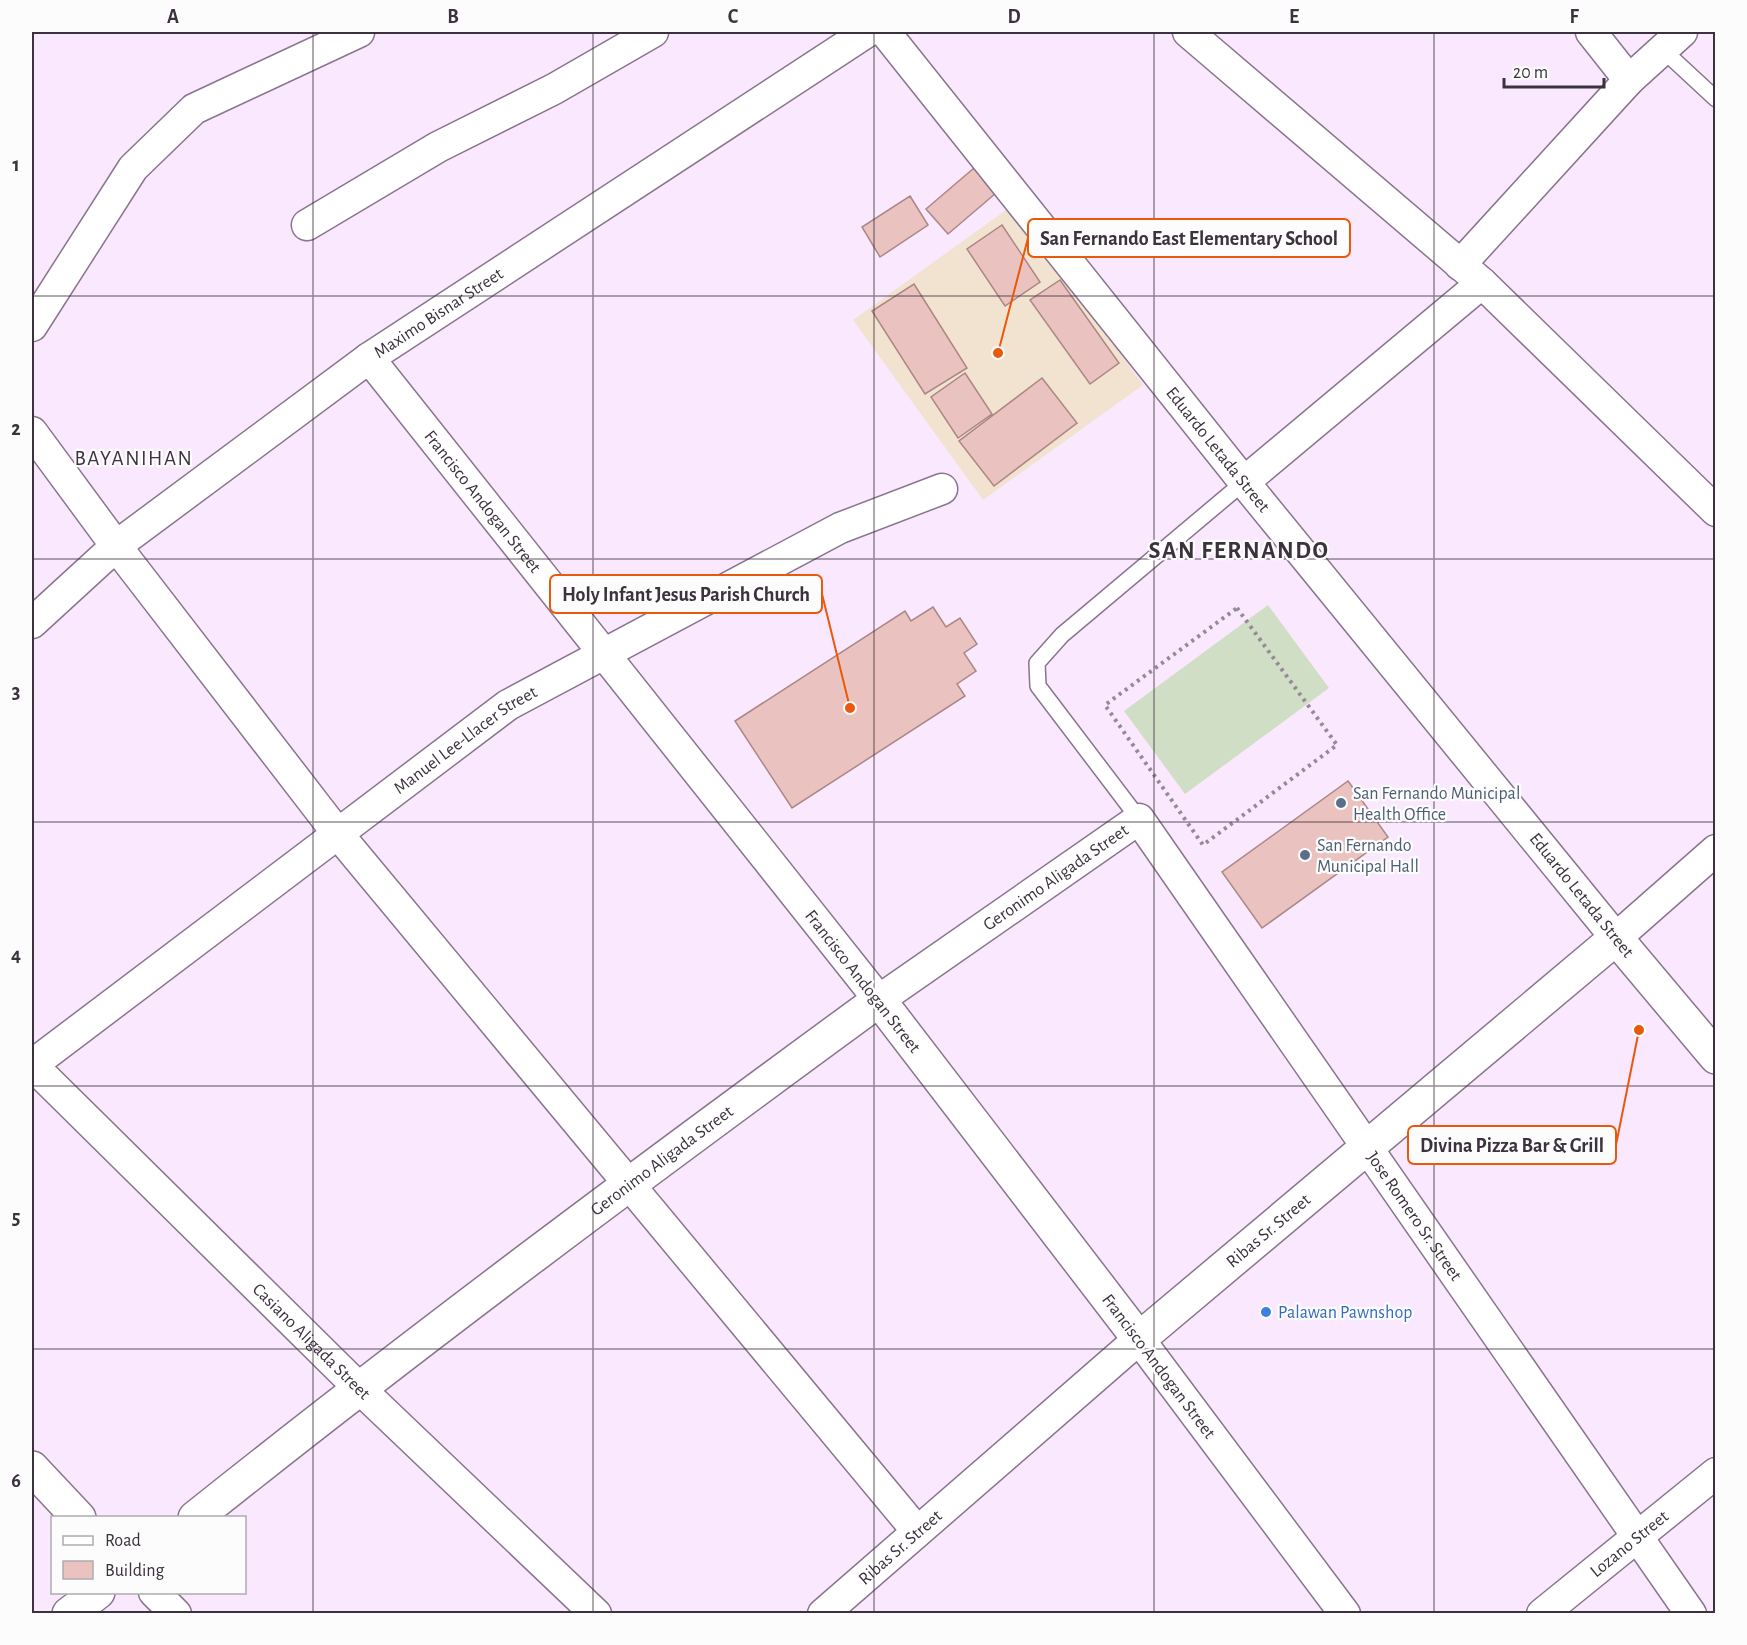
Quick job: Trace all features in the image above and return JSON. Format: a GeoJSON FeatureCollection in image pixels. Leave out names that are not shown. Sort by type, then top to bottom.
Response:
{"type":"FeatureCollection","features":[{"type":"Feature","properties":{"kind":"main road","name":"Eduardo Letada Street"},"geometry":{"type":"LineString","coordinates":[[1616,938],[1716,1057]]}},
{"type":"Feature","properties":{"kind":"main road","name":"Ribas Sr. Street"},"geometry":{"type":"LineString","coordinates":[[1139,1339],[1616,938]]}},
{"type":"Feature","properties":{"kind":"main road","name":"Geronimo Aligada Street"},"geometry":{"type":"LineString","coordinates":[[198,1516],[359,1388],[630,1182],[879,1000]]}},
{"type":"Feature","properties":{"kind":"main road","name":"Francisco Andogan Street"},"geometry":{"type":"LineString","coordinates":[[879,1000],[1139,1339]]}},
{"type":"Feature","properties":{"kind":"main road"},"geometry":{"type":"LineString","coordinates":[[32,1468],[77,1516]]}},
{"type":"Feature","properties":{"kind":"main road"},"geometry":{"type":"LineString","coordinates":[[69,1614],[97,1594]]}},
{"type":"Feature","properties":{"kind":"street"},"geometry":{"type":"LineString","coordinates":[[32,326],[133,168],[194,109],[359,32]]}},
{"type":"Feature","properties":{"kind":"street"},"geometry":{"type":"LineString","coordinates":[[307,225],[438,147],[554,89],[653,32]]}},
{"type":"Feature","properties":{"kind":"street","name":"Maximo Bisnar Street"},"geometry":{"type":"LineString","coordinates":[[32,623],[116,546],[274,432],[369,358],[867,32]]}},
{"type":"Feature","properties":{"kind":"street","name":"Eduardo Letada Street"},"geometry":{"type":"LineString","coordinates":[[885,32],[1244,482],[1616,938]]}},
{"type":"Feature","properties":{"kind":"street"},"geometry":{"type":"LineString","coordinates":[[1188,32],[1471,274],[1716,511]]}},
{"type":"Feature","properties":{"kind":"street"},"geometry":{"type":"LineString","coordinates":[[1591,32],[1629,80]]}},
{"type":"Feature","properties":{"kind":"street"},"geometry":{"type":"LineString","coordinates":[[1244,482],[1471,274],[1629,80],[1672,40]]}},
{"type":"Feature","properties":{"kind":"street","name":"Francisco Andogan Street"},"geometry":{"type":"LineString","coordinates":[[369,358],[879,1000]]}},
{"type":"Feature","properties":{"kind":"street"},"geometry":{"type":"LineString","coordinates":[[32,432],[116,546],[338,834],[630,1182],[917,1531]]}},
{"type":"Feature","properties":{"kind":"street","name":"Manuel Lee-Llacer Street"},"geometry":{"type":"LineString","coordinates":[[32,1065],[508,705],[840,528],[942,489]]}},
{"type":"Feature","properties":{"kind":"street","name":"Geronimo Aligada Street"},"geometry":{"type":"LineString","coordinates":[[879,1000],[1139,819]]}},
{"type":"Feature","properties":{"kind":"street","name":"Jose Romero Sr. Street"},"geometry":{"type":"LineString","coordinates":[[1139,819],[1691,1614]]}},
{"type":"Feature","properties":{"kind":"street","name":"Ribas Sr. Street"},"geometry":{"type":"LineString","coordinates":[[1616,938],[1716,850]]}},
{"type":"Feature","properties":{"kind":"street","name":"Casiano Aligada Street"},"geometry":{"type":"LineString","coordinates":[[32,1065],[359,1388],[596,1614]]}},
{"type":"Feature","properties":{"kind":"street","name":"Francisco Andogan Street"},"geometry":{"type":"LineString","coordinates":[[1139,1339],[1345,1614]]}},
{"type":"Feature","properties":{"kind":"street","name":"Ribas Sr. Street"},"geometry":{"type":"LineString","coordinates":[[823,1614],[1139,1339]]}},
{"type":"Feature","properties":{"kind":"street","name":"Lozano Street"},"geometry":{"type":"LineString","coordinates":[[1542,1614],[1716,1473]]}},
{"type":"Feature","properties":{"kind":"street"},"geometry":{"type":"LineString","coordinates":[[154,1594],[176,1614]]}},
{"type":"Feature","properties":{"kind":"lane"},"geometry":{"type":"LineString","coordinates":[[1672,40],[1716,99]]}},
{"type":"Feature","properties":{"kind":"lane"},"geometry":{"type":"LineString","coordinates":[[1139,819],[1038,686],[1037,663],[1062,635],[1244,482]]}},
{"type":"Feature","properties":{"kind":"path"},"geometry":{"type":"LineString","coordinates":[[1237,608],[1337,745],[1203,845],[1105,705],[1237,608]]}},
{"type":"Feature","properties":{"kind":"shaded area"},"geometry":{"type":"Polygon","coordinates":[[[1013,205],[1143,385],[983,500],[853,320],[1013,205]]]}},
{"type":"Feature","properties":{"kind":"green space"},"geometry":{"type":"Polygon","coordinates":[[[1268,605],[1329,688],[1185,794],[1124,711],[1268,605]]]}},
{"type":"Feature","properties":{"kind":"building"},"geometry":{"type":"Polygon","coordinates":[[[974,168],[996,193],[948,234],[926,209],[974,168]]]}},
{"type":"Feature","properties":{"kind":"building"},"geometry":{"type":"Polygon","coordinates":[[[910,196],[928,225],[880,257],[862,227],[910,196]]]}},
{"type":"Feature","properties":{"kind":"building"},"geometry":{"type":"Polygon","coordinates":[[[1002,225],[1040,282],[1005,306],[967,249],[1002,225]]]}},
{"type":"Feature","properties":{"kind":"building"},"geometry":{"type":"Polygon","coordinates":[[[1060,280],[1119,363],[1090,384],[1030,300],[1060,280]]]}},
{"type":"Feature","properties":{"kind":"building"},"geometry":{"type":"Polygon","coordinates":[[[914,284],[967,368],[925,394],[872,311],[914,284]]]}},
{"type":"Feature","properties":{"kind":"building"},"geometry":{"type":"Polygon","coordinates":[[[965,373],[992,414],[958,438],[931,397],[965,373]]]}},
{"type":"Feature","properties":{"kind":"building"},"geometry":{"type":"Polygon","coordinates":[[[1042,378],[1077,423],[994,486],[959,441],[1042,378]]]}},
{"type":"Feature","properties":{"kind":"building"},"geometry":{"type":"Polygon","coordinates":[[[933,607],[946,627],[960,618],[977,644],[964,653],[976,671],[957,684],[965,696],[792,808],[735,721],[905,611],[911,621],[933,607]]]}},
{"type":"Feature","properties":{"kind":"building","name":"San Fernando Municipal Hall"},"geometry":{"type":"Polygon","coordinates":[[[1348,781],[1388,837],[1262,928],[1222,872],[1348,781]]]}},
{"type":"Feature","properties":{"kind":"place","name":"San Fernando East Elementary School"},"geometry":{"type":"Point","coordinates":[998,353]}},
{"type":"Feature","properties":{"kind":"place","name":"Holy Infant Jesus Parish Church"},"geometry":{"type":"Point","coordinates":[850,708]}},
{"type":"Feature","properties":{"kind":"place","name":"San Fernando Municipal Health Office"},"geometry":{"type":"Point","coordinates":[1341,803]}},
{"type":"Feature","properties":{"kind":"place","name":"San Fernando Municipal Hall"},"geometry":{"type":"Point","coordinates":[1305,855]}},
{"type":"Feature","properties":{"kind":"place","name":"Divina Pizza Bar & Grill"},"geometry":{"type":"Point","coordinates":[1639,1030]}},
{"type":"Feature","properties":{"kind":"place","name":"Palawan Pawnshop"},"geometry":{"type":"Point","coordinates":[1266,1312]}},
{"type":"Feature","properties":{"kind":"district","name":"BAYANIHAN"},"geometry":{"type":"Point","coordinates":[134,458]}},
{"type":"Feature","properties":{"kind":"district","name":"SAN FERNANDO"},"geometry":{"type":"Point","coordinates":[1239,550]}}]}
